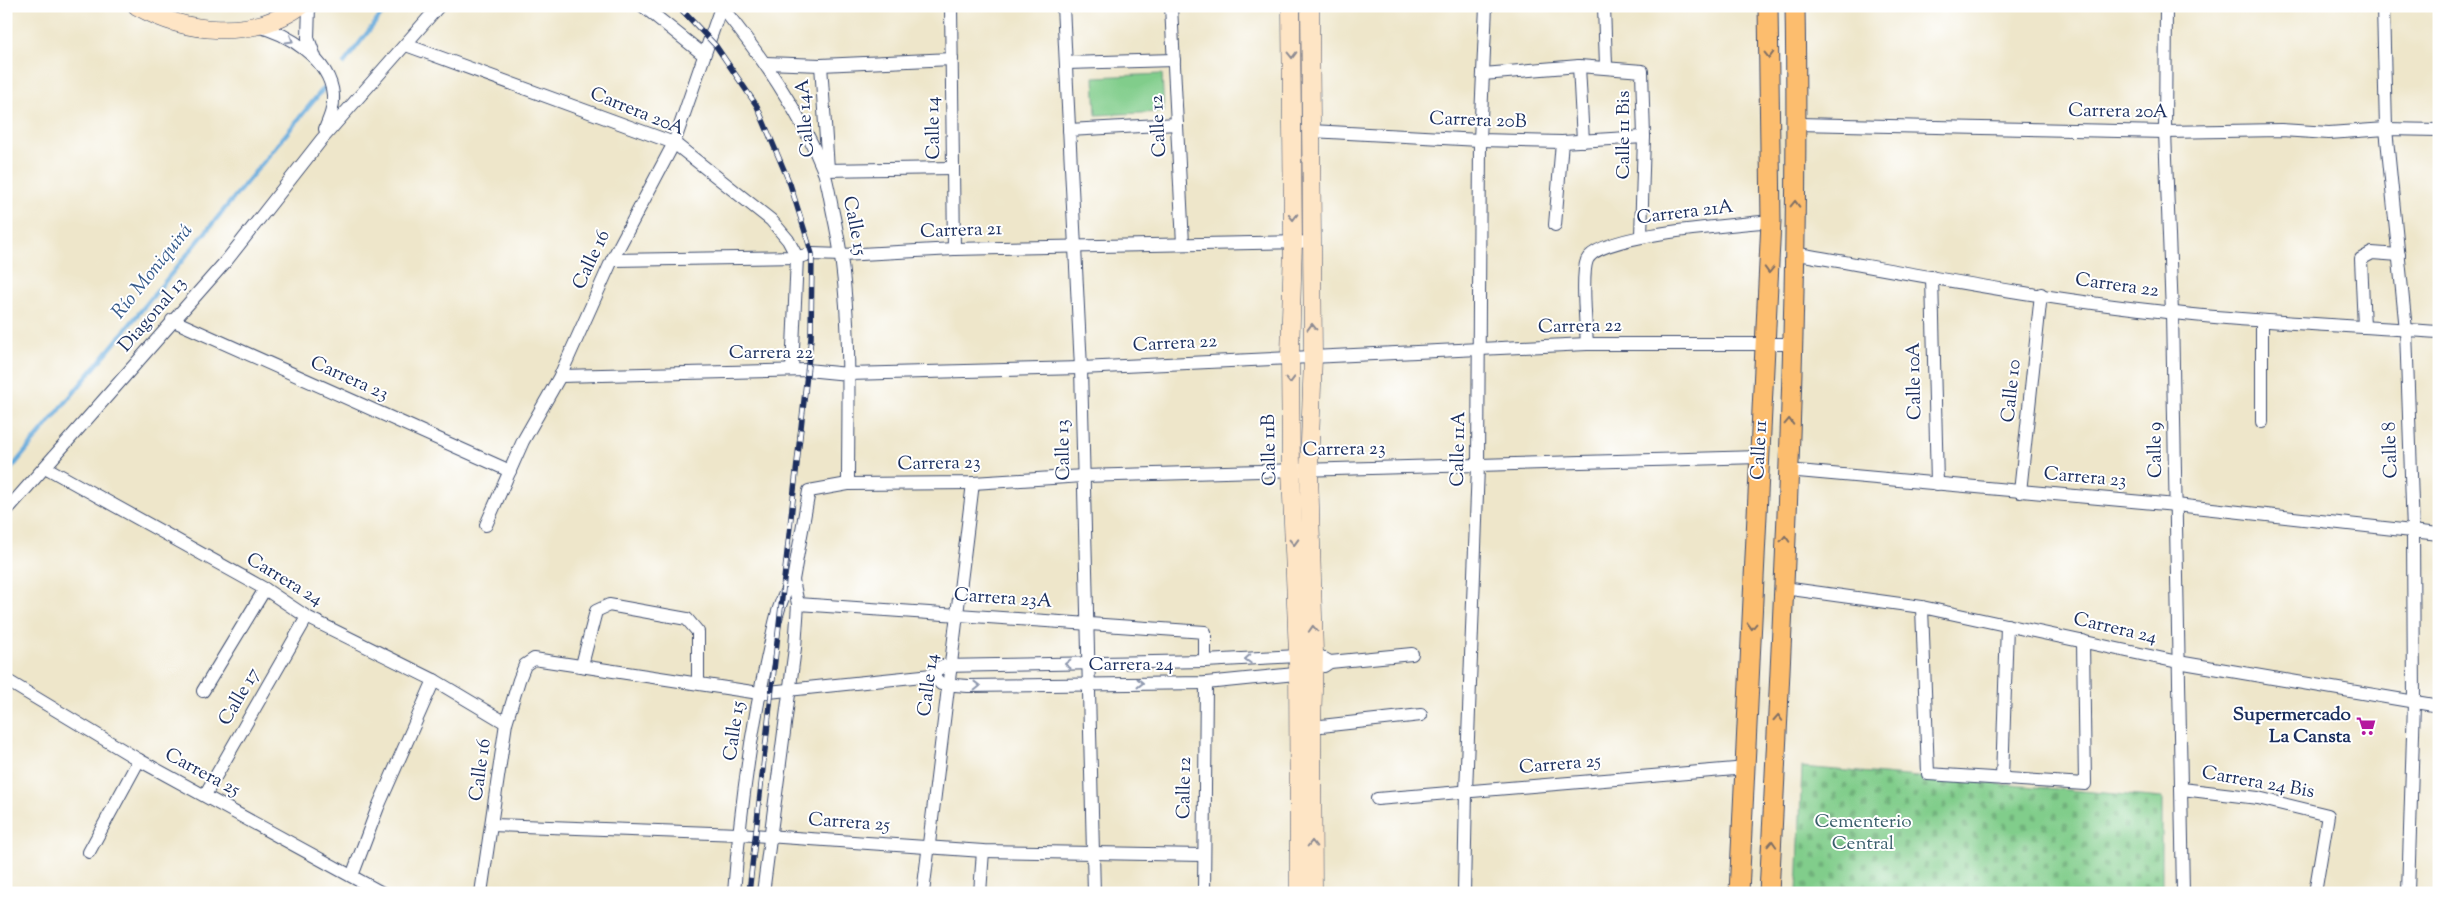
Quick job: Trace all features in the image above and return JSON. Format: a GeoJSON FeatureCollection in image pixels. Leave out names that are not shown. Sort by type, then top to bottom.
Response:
{"type":"FeatureCollection","features":[{"type":"Feature","properties":{"kind":"main road","name":"Calle 11"},"geometry":{"type":"LineString","coordinates":[[1739,893],[1747,768],[1760,457],[1767,344],[1771,221],[1768,6]]}},
{"type":"Feature","properties":{"kind":"main road","name":"Calle 11"},"geometry":{"type":"LineString","coordinates":[[1769,893],[1788,470],[1796,124],[1794,6]]}},
{"type":"Feature","properties":{"kind":"street"},"geometry":{"type":"LineString","coordinates":[[136,6],[163,18],[195,28],[236,29],[256,26],[279,18],[300,6]]}},
{"type":"Feature","properties":{"kind":"street","name":"Diagonal 13"},"geometry":{"type":"LineString","coordinates":[[309,6],[308,38],[318,64]]}},
{"type":"Feature","properties":{"kind":"street","name":"Diagonal 13"},"geometry":{"type":"LineString","coordinates":[[6,511],[172,320],[227,260],[322,139],[439,6]]}},
{"type":"Feature","properties":{"kind":"street"},"geometry":{"type":"LineString","coordinates":[[643,6],[704,55]]}},
{"type":"Feature","properties":{"kind":"street","name":"Calle 16"},"geometry":{"type":"LineString","coordinates":[[486,526],[523,441],[560,376],[612,260],[674,143],[721,6]]}},
{"type":"Feature","properties":{"kind":"street","name":"Calle 15"},"geometry":{"type":"LineString","coordinates":[[721,6],[765,63],[800,119],[826,170],[842,255],[848,374],[848,484]]}},
{"type":"Feature","properties":{"kind":"street","name":"Calle 14"},"geometry":{"type":"LineString","coordinates":[[951,6],[954,249]]}},
{"type":"Feature","properties":{"kind":"street","name":"Calle 13"},"geometry":{"type":"LineString","coordinates":[[1062,6],[1067,63],[1081,368],[1094,893]]}},
{"type":"Feature","properties":{"kind":"street","name":"Calle 12"},"geometry":{"type":"LineString","coordinates":[[1171,6],[1183,244]]}},
{"type":"Feature","properties":{"kind":"street","name":"Calle 11B"},"geometry":{"type":"LineString","coordinates":[[1291,6],[1293,242],[1290,357],[1291,469],[1306,654]]}},
{"type":"Feature","properties":{"kind":"street","name":"Calle 11B"},"geometry":{"type":"LineString","coordinates":[[1299,893],[1313,356],[1310,6]]}},
{"type":"Feature","properties":{"kind":"street","name":"Calle 11A"},"geometry":{"type":"LineString","coordinates":[[1464,893],[1478,466],[1480,140],[1486,6]]}},
{"type":"Feature","properties":{"kind":"street","name":"Calle 11 Bis"},"geometry":{"type":"LineString","coordinates":[[1604,6],[1606,66],[1642,71],[1644,137],[1641,236]]}},
{"type":"Feature","properties":{"kind":"street","name":"Calle 9"},"geometry":{"type":"LineString","coordinates":[[2166,6],[2165,132],[2172,313],[2183,893]]}},
{"type":"Feature","properties":{"kind":"street","name":"Calle 8"},"geometry":{"type":"LineString","coordinates":[[2383,6],[2386,129],[2406,330],[2413,532],[2414,703],[2408,893]]}},
{"type":"Feature","properties":{"kind":"street","name":"Diagonal 13"},"geometry":{"type":"LineString","coordinates":[[256,26],[288,38],[326,73],[333,94],[331,116],[322,139]]}},
{"type":"Feature","properties":{"kind":"street","name":"Carrera 20A"},"geometry":{"type":"LineString","coordinates":[[406,45],[674,143],[771,220],[788,240],[797,257]]}},
{"type":"Feature","properties":{"kind":"street"},"geometry":{"type":"LineString","coordinates":[[765,63],[821,65],[952,58]]}},
{"type":"Feature","properties":{"kind":"street"},"geometry":{"type":"LineString","coordinates":[[1067,63],[1174,60]]}},
{"type":"Feature","properties":{"kind":"street","name":"Calle 14A"},"geometry":{"type":"LineString","coordinates":[[821,65],[826,170]]}},
{"type":"Feature","properties":{"kind":"street"},"geometry":{"type":"LineString","coordinates":[[1483,74],[1579,66],[1606,66]]}},
{"type":"Feature","properties":{"kind":"street"},"geometry":{"type":"LineString","coordinates":[[1579,66],[1583,141]]}},
{"type":"Feature","properties":{"kind":"street"},"geometry":{"type":"LineString","coordinates":[[1069,130],[1177,124]]}},
{"type":"Feature","properties":{"kind":"street","name":"Carrera 20A"},"geometry":{"type":"LineString","coordinates":[[1796,124],[2165,132],[2281,130],[2329,133],[2386,129],[2439,130]]}},
{"type":"Feature","properties":{"kind":"street","name":"Carrera 20B"},"geometry":{"type":"LineString","coordinates":[[1311,131],[1480,140],[1562,142],[1644,137]]}},
{"type":"Feature","properties":{"kind":"street"},"geometry":{"type":"LineString","coordinates":[[1555,225],[1562,142]]}},
{"type":"Feature","properties":{"kind":"street"},"geometry":{"type":"LineString","coordinates":[[826,170],[953,168]]}},
{"type":"Feature","properties":{"kind":"street","name":"Carrera 21A"},"geometry":{"type":"LineString","coordinates":[[1587,344],[1586,262],[1590,254],[1604,246],[1641,236],[1771,221]]}},
{"type":"Feature","properties":{"kind":"street","name":"Carrera 21"},"geometry":{"type":"LineString","coordinates":[[612,260],[797,257],[812,254],[842,255],[954,249],[1311,242]]}},
{"type":"Feature","properties":{"kind":"street","name":"Carrera 22"},"geometry":{"type":"LineString","coordinates":[[1793,253],[1932,277],[2172,313],[2262,322],[2439,332]]}},
{"type":"Feature","properties":{"kind":"street"},"geometry":{"type":"LineString","coordinates":[[2364,327],[2360,260],[2372,253],[2399,255]]}},
{"type":"Feature","properties":{"kind":"street"},"geometry":{"type":"LineString","coordinates":[[792,370],[797,257]]}},
{"type":"Feature","properties":{"kind":"street","name":"Calle 10A"},"geometry":{"type":"LineString","coordinates":[[1932,277],[1936,484]]}},
{"type":"Feature","properties":{"kind":"street","name":"Calle 10"},"geometry":{"type":"LineString","coordinates":[[2020,492],[2041,294]]}},
{"type":"Feature","properties":{"kind":"street","name":"Carrera 23"},"geometry":{"type":"LineString","coordinates":[[172,320],[510,471]]}},
{"type":"Feature","properties":{"kind":"street"},"geometry":{"type":"LineString","coordinates":[[2262,322],[2262,422]]}},
{"type":"Feature","properties":{"kind":"street","name":"Carrera 22"},"geometry":{"type":"LineString","coordinates":[[560,376],[792,370],[848,374],[1081,368],[1587,344],[1791,344]]}},
{"type":"Feature","properties":{"kind":"street","name":"Carrera 23"},"geometry":{"type":"LineString","coordinates":[[809,491],[848,484],[973,482],[1291,469],[1478,466],[1760,457]]}},
{"type":"Feature","properties":{"kind":"street","name":"Carrera 24"},"geometry":{"type":"LineString","coordinates":[[45,467],[265,590],[307,617],[434,680],[506,723]]}},
{"type":"Feature","properties":{"kind":"street","name":"Carrera 23"},"geometry":{"type":"LineString","coordinates":[[1788,470],[2176,505],[2439,534]]}},
{"type":"Feature","properties":{"kind":"street","name":"Calle 14"},"geometry":{"type":"LineString","coordinates":[[923,893],[950,666],[959,615],[973,482]]}},
{"type":"Feature","properties":{"kind":"street","name":"Calle 15"},"geometry":{"type":"LineString","coordinates":[[764,893],[790,689],[798,604],[793,580],[809,491]]}},
{"type":"Feature","properties":{"kind":"street","name":"Calle 15"},"geometry":{"type":"LineString","coordinates":[[734,893],[739,834],[759,693],[779,607],[784,593],[793,580]]}},
{"type":"Feature","properties":{"kind":"street","name":"Carrera 24"},"geometry":{"type":"LineString","coordinates":[[1784,588],[1922,607],[2178,662],[2439,706]]}},
{"type":"Feature","properties":{"kind":"street"},"geometry":{"type":"LineString","coordinates":[[203,691],[265,590]]}},
{"type":"Feature","properties":{"kind":"street","name":"Carrera 23A"},"geometry":{"type":"LineString","coordinates":[[798,604],[1205,632],[1205,661]]}},
{"type":"Feature","properties":{"kind":"street"},"geometry":{"type":"LineString","coordinates":[[582,665],[596,611],[609,605],[687,619],[698,632],[698,683]]}},
{"type":"Feature","properties":{"kind":"street"},"geometry":{"type":"LineString","coordinates":[[1922,607],[1928,774],[2085,784],[2083,641]]}},
{"type":"Feature","properties":{"kind":"street","name":"Calle 17"},"geometry":{"type":"LineString","coordinates":[[205,795],[307,617]]}},
{"type":"Feature","properties":{"kind":"street"},"geometry":{"type":"LineString","coordinates":[[2002,779],[2007,625]]}},
{"type":"Feature","properties":{"kind":"street"},"geometry":{"type":"LineString","coordinates":[[1306,654],[1330,662]]}},
{"type":"Feature","properties":{"kind":"street","name":"Carrera 24"},"geometry":{"type":"LineString","coordinates":[[534,659],[759,693],[771,693],[790,689],[932,675],[942,666],[1205,661],[1306,654]]}},
{"type":"Feature","properties":{"kind":"street","name":"Carrera 24"},"geometry":{"type":"LineString","coordinates":[[932,675],[941,684],[968,686],[1088,683],[1206,684],[1305,673],[1330,662],[1412,654]]}},
{"type":"Feature","properties":{"kind":"street","name":"Calle 16"},"geometry":{"type":"LineString","coordinates":[[480,893],[492,825],[506,723],[525,665],[534,659]]}},
{"type":"Feature","properties":{"kind":"street","name":"Calle 11B"},"geometry":{"type":"LineString","coordinates":[[1305,673],[1312,727],[1313,893]]}},
{"type":"Feature","properties":{"kind":"street","name":"Carrera 25"},"geometry":{"type":"LineString","coordinates":[[6,680],[139,760],[382,893]]}},
{"type":"Feature","properties":{"kind":"street"},"geometry":{"type":"LineString","coordinates":[[352,876],[378,807],[434,680]]}},
{"type":"Feature","properties":{"kind":"street","name":"Calle 12"},"geometry":{"type":"LineString","coordinates":[[1204,893],[1206,684]]}},
{"type":"Feature","properties":{"kind":"street"},"geometry":{"type":"LineString","coordinates":[[1312,727],[1421,715]]}},
{"type":"Feature","properties":{"kind":"street"},"geometry":{"type":"LineString","coordinates":[[89,852],[139,760]]}},
{"type":"Feature","properties":{"kind":"street","name":"Carrera 25"},"geometry":{"type":"LineString","coordinates":[[1378,799],[1747,768]]}},
{"type":"Feature","properties":{"kind":"street","name":"Carrera 24 Bis"},"geometry":{"type":"LineString","coordinates":[[2182,789],[2258,798],[2328,814],[2315,893]]}},
{"type":"Feature","properties":{"kind":"street","name":"Carrera 25"},"geometry":{"type":"LineString","coordinates":[[492,825],[739,834],[983,851],[1203,855]]}},
{"type":"Feature","properties":{"kind":"street"},"geometry":{"type":"LineString","coordinates":[[980,893],[983,851]]}},
{"type":"Feature","properties":{"kind":"green space"},"geometry":{"type":"Polygon","coordinates":[[[1162,74],[1164,112],[1096,115],[1094,77],[1162,74]]]}},
{"type":"Feature","properties":{"kind":"green space","name":"Cementerio Central"},"geometry":{"type":"Polygon","coordinates":[[[1802,767],[2162,798],[2162,893],[1797,893],[1802,767]]]}},
{"type":"Feature","properties":{"kind":"waterway"},"geometry":{"type":"LineString","coordinates":[[344,63],[388,6]]}},
{"type":"Feature","properties":{"kind":"waterway","name":"Río Moniquirá"},"geometry":{"type":"LineString","coordinates":[[6,475],[324,88]]}},
{"type":"Feature","properties":{"kind":"railway"},"geometry":{"type":"LineString","coordinates":[[678,6],[716,46],[757,106],[790,184],[812,254],[811,338],[749,893]]}},
{"type":"Feature","properties":{"kind":"place","name":"Supermercado La Cansta"},"geometry":{"type":"Point","coordinates":[2366,726]}}]}
